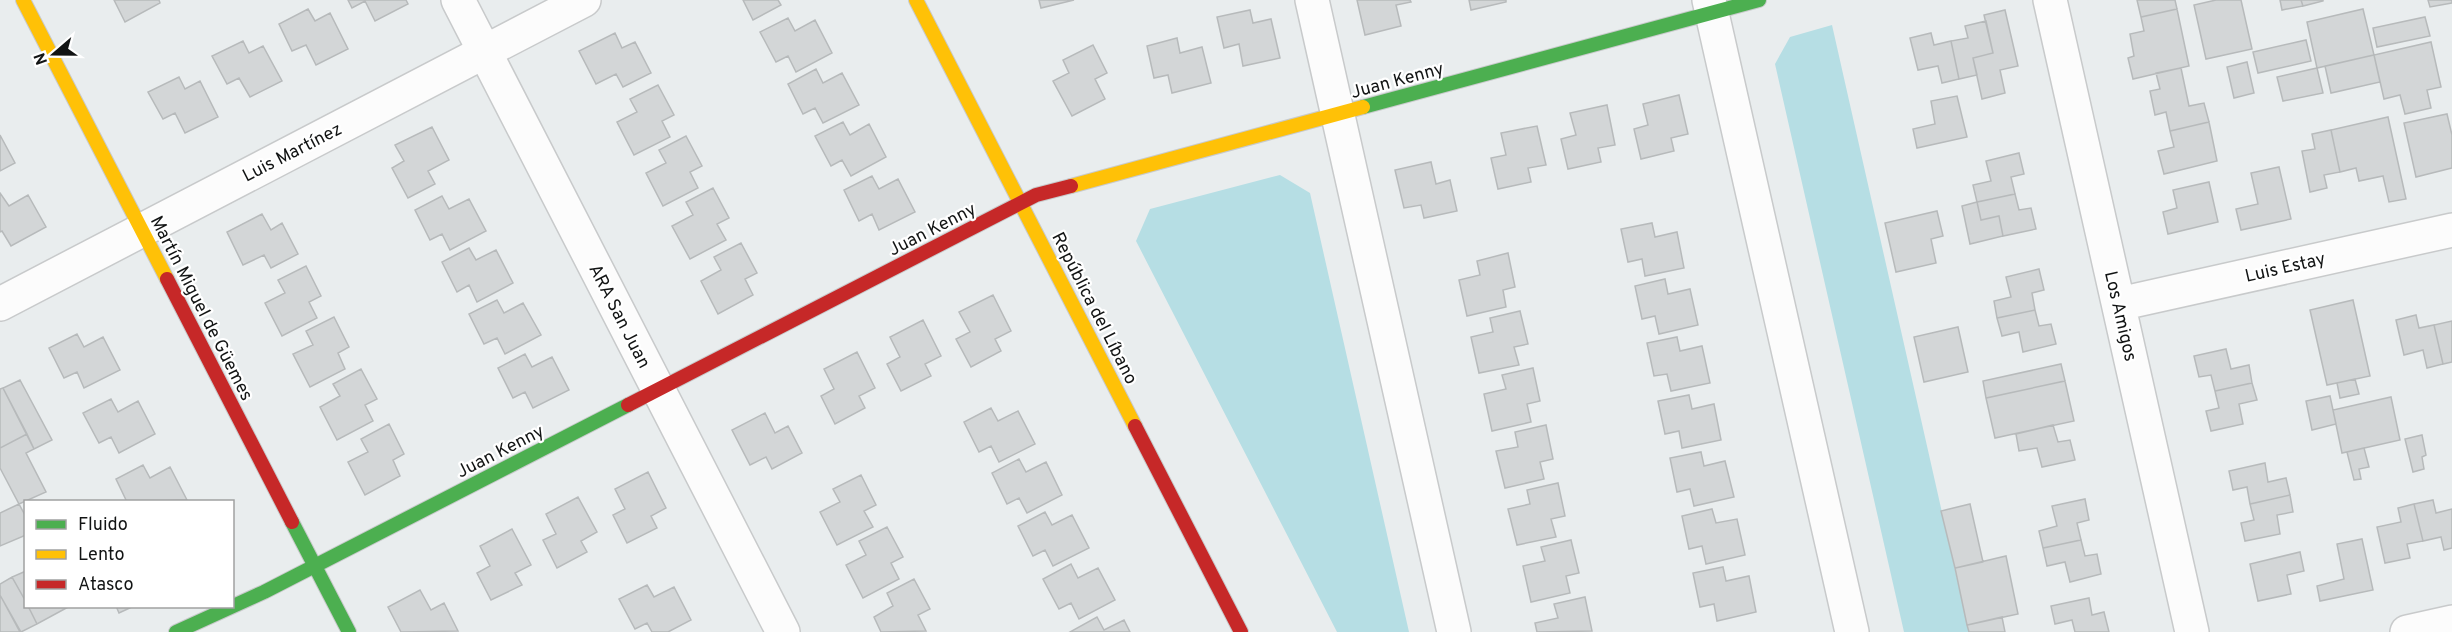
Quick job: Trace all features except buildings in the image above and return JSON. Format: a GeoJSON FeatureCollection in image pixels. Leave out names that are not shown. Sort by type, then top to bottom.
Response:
{"type":"FeatureCollection","features":[{"type":"Feature","properties":{"kind":"street","name":"Martín Miguel de Güemes"},"geometry":{"type":"LineString","coordinates":[[23,0],[349,632]]}},
{"type":"Feature","properties":{"kind":"street","name":"ARA San Juan"},"geometry":{"type":"LineString","coordinates":[[458,0],[783,632]]}},
{"type":"Feature","properties":{"kind":"street","name":"Luis Martínez"},"geometry":{"type":"LineString","coordinates":[[0,303],[584,0]]}},
{"type":"Feature","properties":{"kind":"street","name":"República del Líbano"},"geometry":{"type":"LineString","coordinates":[[916,0],[1241,632]]}},
{"type":"Feature","properties":{"kind":"street"},"geometry":{"type":"LineString","coordinates":[[1312,0],[1454,632]]}},
{"type":"Feature","properties":{"kind":"street","name":"Juan Kenny"},"geometry":{"type":"LineString","coordinates":[[234,606],[1036,195],[1338,114],[1711,7],[1759,0]]}},
{"type":"Feature","properties":{"kind":"street","name":"Los Amigos"},"geometry":{"type":"LineString","coordinates":[[2050,0],[2192,632]]}},
{"type":"Feature","properties":{"kind":"street"},"geometry":{"type":"LineString","coordinates":[[1711,7],[1852,632]]}},
{"type":"Feature","properties":{"kind":"street","name":"Luis Estay"},"geometry":{"type":"LineString","coordinates":[[2119,304],[2452,230]]}},
{"type":"Feature","properties":{"kind":"street","name":"Juan Kenny"},"geometry":{"type":"LineString","coordinates":[[176,632],[229,608]]}},
{"type":"Feature","properties":{"kind":"street"},"geometry":{"type":"LineString","coordinates":[[2407,632],[2452,622]]}},
{"type":"Feature","properties":{"kind":"shaded area"},"geometry":{"type":"Polygon","coordinates":[[[1832,25],[1969,632],[1904,632],[1775,64],[1790,37],[1832,25]]]}},
{"type":"Feature","properties":{"kind":"shaded area"},"geometry":{"type":"Polygon","coordinates":[[[1280,175],[1310,193],[1409,632],[1337,632],[1136,241],[1150,209],[1280,175]]]}},
{"type":"Feature","properties":{"kind":"traffic: fast"},"geometry":{"type":"LineString","coordinates":[[1363,107],[1759,0]]}},
{"type":"Feature","properties":{"kind":"traffic: fast"},"geometry":{"type":"LineString","coordinates":[[234,606],[628,405]]}},
{"type":"Feature","properties":{"kind":"traffic: fast"},"geometry":{"type":"LineString","coordinates":[[292,522],[349,632]]}},
{"type":"Feature","properties":{"kind":"traffic: fast"},"geometry":{"type":"LineString","coordinates":[[176,632],[229,608]]}},
{"type":"Feature","properties":{"kind":"traffic: slow"},"geometry":{"type":"LineString","coordinates":[[23,0],[167,279]]}},
{"type":"Feature","properties":{"kind":"traffic: slow"},"geometry":{"type":"LineString","coordinates":[[916,0],[1135,426]]}},
{"type":"Feature","properties":{"kind":"traffic: slow"},"geometry":{"type":"LineString","coordinates":[[1071,186],[1363,107]]}},
{"type":"Feature","properties":{"kind":"traffic: jam"},"geometry":{"type":"LineString","coordinates":[[628,405],[1036,195],[1071,186]]}},
{"type":"Feature","properties":{"kind":"traffic: jam"},"geometry":{"type":"LineString","coordinates":[[167,279],[292,522]]}},
{"type":"Feature","properties":{"kind":"traffic: jam"},"geometry":{"type":"LineString","coordinates":[[1135,426],[1241,632]]}}]}
